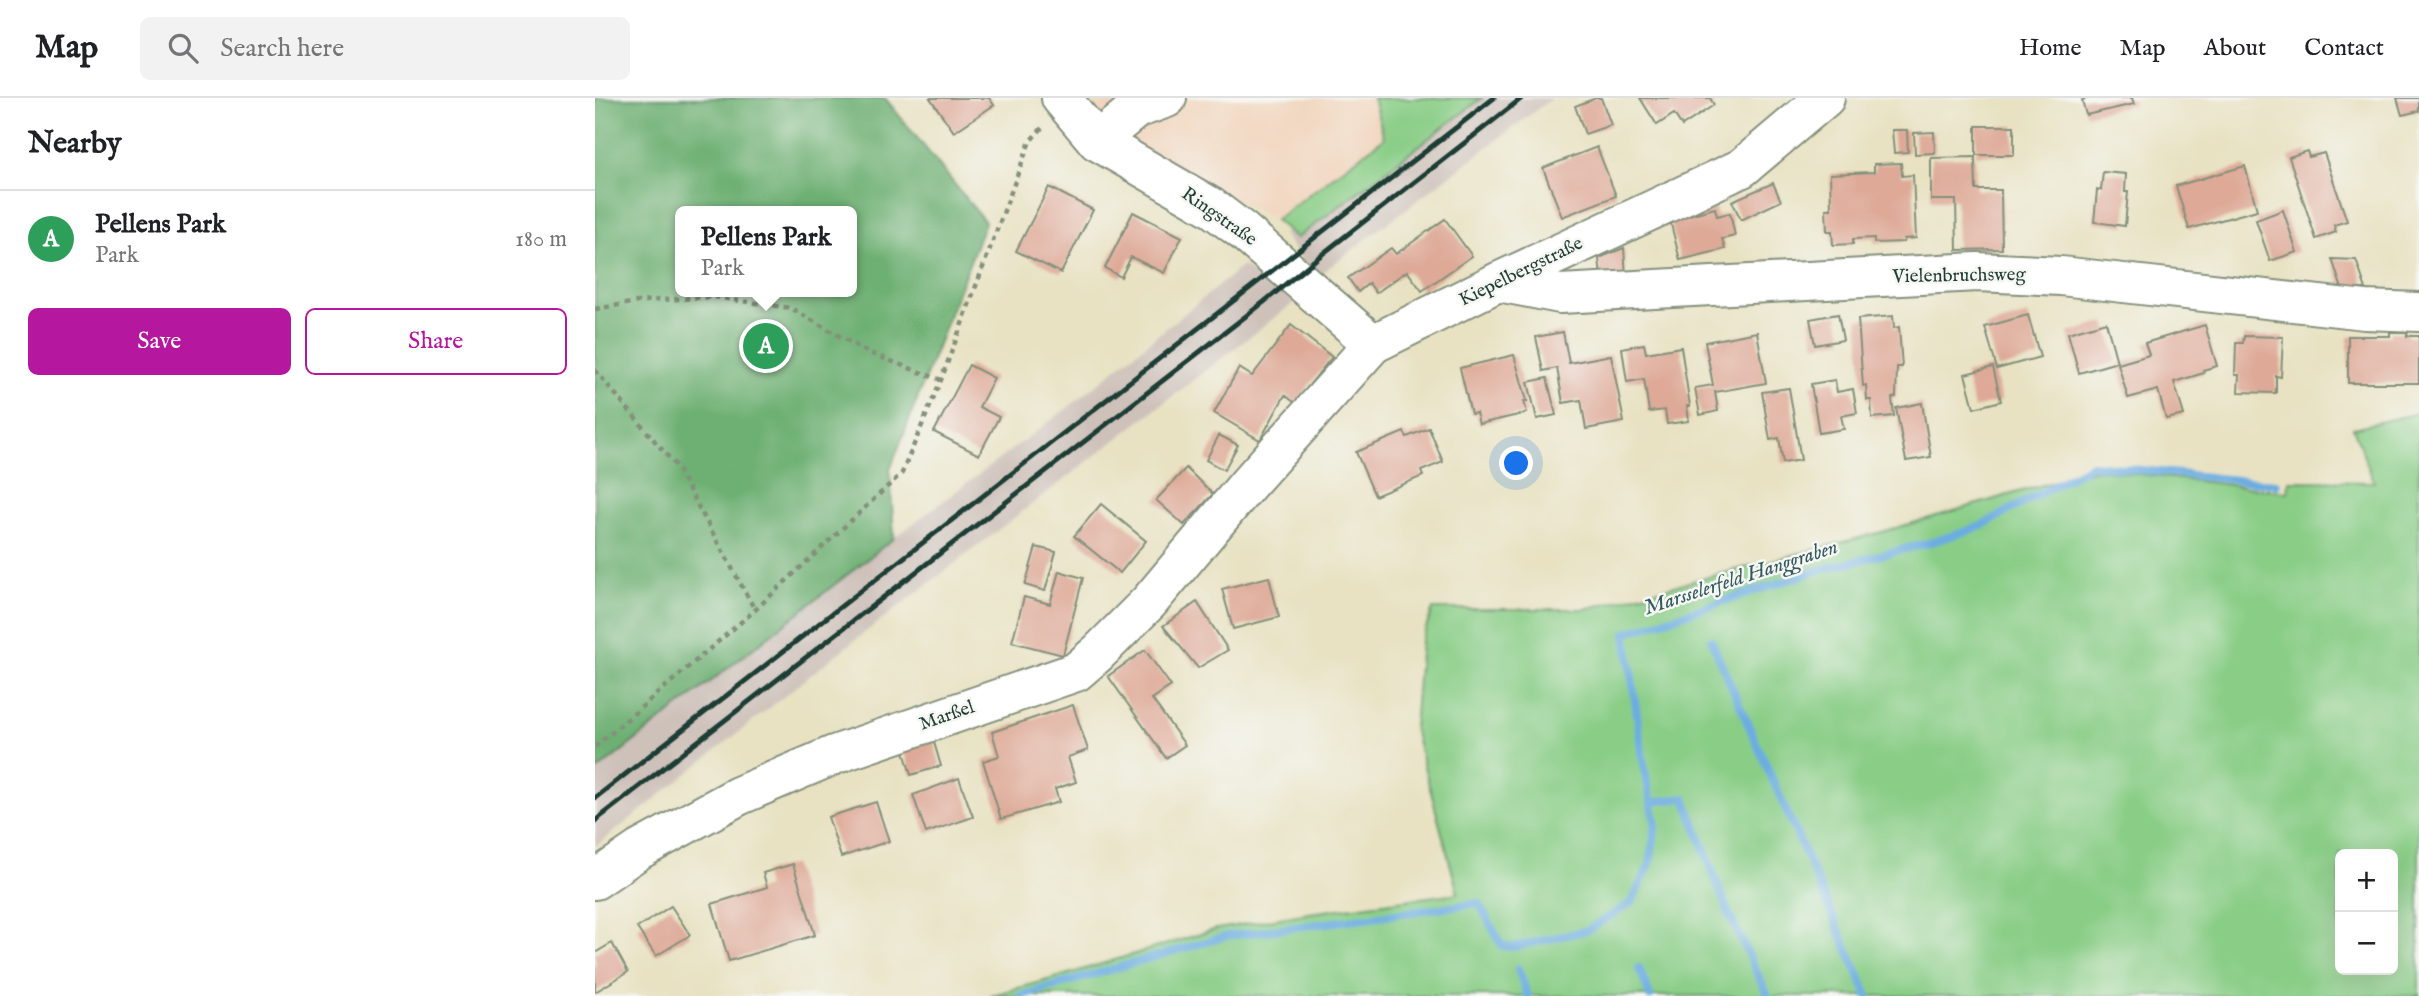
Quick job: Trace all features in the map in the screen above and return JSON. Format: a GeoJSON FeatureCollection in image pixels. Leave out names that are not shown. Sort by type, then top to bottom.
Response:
{"type":"FeatureCollection","features":[{"type":"Feature","properties":{"kind":"street"},"geometry":{"type":"LineString","coordinates":[[1097,141],[1136,109],[1167,98]]}},
{"type":"Feature","properties":{"kind":"street","name":"Kiepelbergstraße"},"geometry":{"type":"LineString","coordinates":[[1247,485],[1373,344],[1742,167],[1825,98]]}},
{"type":"Feature","properties":{"kind":"street","name":"Ringstraße"},"geometry":{"type":"LineString","coordinates":[[1062,100],[1097,141],[1210,207],[1243,231],[1373,344]]}},
{"type":"Feature","properties":{"kind":"street","name":"Vielenbruchsweg"},"geometry":{"type":"LineString","coordinates":[[1498,282],[1560,294],[1977,272],[2061,276],[2365,310],[2419,312]]}},
{"type":"Feature","properties":{"kind":"street","name":"Marßel"},"geometry":{"type":"LineString","coordinates":[[595,880],[639,850],[738,796],[834,755],[1076,672],[1149,602],[1247,485]]}},
{"type":"Feature","properties":{"kind":"path"},"geometry":{"type":"LineString","coordinates":[[595,747],[755,610],[902,473],[941,380],[1030,141],[1062,100]]}},
{"type":"Feature","properties":{"kind":"path"},"geometry":{"type":"LineString","coordinates":[[595,309],[643,302],[713,297],[791,308],[867,352],[941,380]]}},
{"type":"Feature","properties":{"kind":"path"},"geometry":{"type":"LineString","coordinates":[[595,370],[676,466],[755,610]]}},
{"type":"Feature","properties":{"kind":"shaded area"},"geometry":{"type":"Polygon","coordinates":[[[1125,98],[1373,98],[1384,138],[1275,220],[1136,146],[1087,108],[1125,98]]]}},
{"type":"Feature","properties":{"kind":"shaded area"},"geometry":{"type":"Polygon","coordinates":[[[1463,98],[1552,98],[1315,278],[1283,234],[1463,98]]]}},
{"type":"Feature","properties":{"kind":"shaded area"},"geometry":{"type":"Polygon","coordinates":[[[1243,266],[1295,302],[837,654],[595,847],[595,772],[894,538],[1070,406],[1243,266]]]}},
{"type":"Feature","properties":{"kind":"green space"},"geometry":{"type":"Polygon","coordinates":[[[595,98],[885,98],[985,222],[890,470],[894,538],[595,772],[595,98]]]}},
{"type":"Feature","properties":{"kind":"green space"},"geometry":{"type":"Polygon","coordinates":[[[1373,98],[1482,98],[1297,238],[1275,220],[1384,138],[1373,98]]]}},
{"type":"Feature","properties":{"kind":"green space"},"geometry":{"type":"Polygon","coordinates":[[[2419,413],[2419,996],[989,996],[1217,929],[1309,913],[1458,893],[1414,729],[1421,641],[1433,609],[1585,609],[1882,532],[2097,469],[2288,492],[2289,481],[2374,482],[2353,428],[2419,413]]]}},
{"type":"Feature","properties":{"kind":"building"},"geometry":{"type":"Polygon","coordinates":[[[930,98],[989,98],[994,105],[954,132],[930,98]]]}},
{"type":"Feature","properties":{"kind":"building"},"geometry":{"type":"Polygon","coordinates":[[[1601,98],[1611,125],[1585,134],[1575,106],[1601,98]]]}},
{"type":"Feature","properties":{"kind":"building"},"geometry":{"type":"Polygon","coordinates":[[[1640,98],[1710,98],[1714,105],[1682,126],[1674,114],[1657,125],[1640,98]]]}},
{"type":"Feature","properties":{"kind":"building"},"geometry":{"type":"Polygon","coordinates":[[[2132,98],[2134,104],[2086,115],[2082,100],[2132,98]]]}},
{"type":"Feature","properties":{"kind":"building"},"geometry":{"type":"Polygon","coordinates":[[[2397,98],[2419,98],[2419,111],[2402,115],[2397,98]]]}},
{"type":"Feature","properties":{"kind":"building"},"geometry":{"type":"Polygon","coordinates":[[[1976,126],[2014,126],[2014,155],[1976,155],[1976,126]]]}},
{"type":"Feature","properties":{"kind":"building"},"geometry":{"type":"Polygon","coordinates":[[[1892,130],[1907,130],[1908,152],[1894,153],[1892,130]]]}},
{"type":"Feature","properties":{"kind":"building"},"geometry":{"type":"Polygon","coordinates":[[[1934,132],[1935,153],[1915,154],[1914,133],[1934,132]]]}},
{"type":"Feature","properties":{"kind":"building"},"geometry":{"type":"Polygon","coordinates":[[[1597,147],[1616,196],[1562,217],[1543,168],[1597,147]]]}},
{"type":"Feature","properties":{"kind":"building"},"geometry":{"type":"Polygon","coordinates":[[[2307,151],[2309,157],[2324,153],[2347,221],[2334,225],[2336,232],[2316,239],[2289,157],[2307,151]]]}},
{"type":"Feature","properties":{"kind":"building"},"geometry":{"type":"Polygon","coordinates":[[[1975,157],[1976,190],[2001,190],[2002,249],[1957,250],[1956,200],[1931,200],[1931,158],[1975,157]]]}},
{"type":"Feature","properties":{"kind":"building"},"geometry":{"type":"Polygon","coordinates":[[[1901,163],[1902,176],[1913,175],[1916,238],[1904,239],[1904,242],[1874,243],[1874,238],[1853,239],[1853,244],[1833,245],[1832,231],[1827,231],[1826,209],[1831,209],[1830,174],[1874,172],[1874,164],[1901,163]]]}},
{"type":"Feature","properties":{"kind":"building"},"geometry":{"type":"Polygon","coordinates":[[[2245,166],[2257,210],[2189,229],[2176,186],[2245,166]]]}},
{"type":"Feature","properties":{"kind":"building"},"geometry":{"type":"Polygon","coordinates":[[[2103,172],[2126,174],[2125,192],[2128,192],[2125,226],[2094,222],[2097,190],[2101,190],[2103,172]]]}},
{"type":"Feature","properties":{"kind":"building"},"geometry":{"type":"Polygon","coordinates":[[[1773,183],[1781,201],[1741,220],[1732,201],[1773,183]]]}},
{"type":"Feature","properties":{"kind":"building"},"geometry":{"type":"Polygon","coordinates":[[[1049,187],[1093,210],[1061,273],[1016,251],[1049,187]]]}},
{"type":"Feature","properties":{"kind":"building"},"geometry":{"type":"Polygon","coordinates":[[[1715,208],[1717,216],[1730,213],[1735,236],[1722,239],[1725,249],[1680,260],[1670,220],[1715,208]]]}},
{"type":"Feature","properties":{"kind":"building"},"geometry":{"type":"Polygon","coordinates":[[[2283,210],[2297,252],[2270,261],[2256,220],[2283,210]]]}},
{"type":"Feature","properties":{"kind":"building"},"geometry":{"type":"Polygon","coordinates":[[[1133,212],[1182,237],[1164,273],[1131,257],[1121,277],[1105,268],[1133,212]]]}},
{"type":"Feature","properties":{"kind":"building"},"geometry":{"type":"Polygon","coordinates":[[[1445,219],[1472,256],[1422,291],[1407,271],[1376,293],[1369,283],[1358,292],[1348,278],[1391,248],[1396,254],[1445,219]]]}},
{"type":"Feature","properties":{"kind":"building"},"geometry":{"type":"Polygon","coordinates":[[[1624,248],[1626,276],[1601,278],[1599,258],[1624,248]]]}},
{"type":"Feature","properties":{"kind":"building"},"geometry":{"type":"Polygon","coordinates":[[[2332,259],[2356,260],[2366,289],[2342,289],[2332,259]]]}},
{"type":"Feature","properties":{"kind":"building"},"geometry":{"type":"Polygon","coordinates":[[[1838,314],[1843,340],[1815,345],[1810,319],[1838,314]]]}},
{"type":"Feature","properties":{"kind":"building"},"geometry":{"type":"Polygon","coordinates":[[[2028,315],[2040,357],[1997,369],[1985,327],[2028,315]]]}},
{"type":"Feature","properties":{"kind":"building"},"geometry":{"type":"Polygon","coordinates":[[[1893,316],[1894,328],[1899,327],[1902,367],[1897,367],[1896,397],[1892,398],[1894,416],[1872,418],[1871,400],[1867,400],[1866,385],[1863,386],[1858,319],[1893,316]]]}},
{"type":"Feature","properties":{"kind":"building"},"geometry":{"type":"Polygon","coordinates":[[[2106,322],[2117,362],[2079,373],[2068,333],[2106,322]]]}},
{"type":"Feature","properties":{"kind":"building"},"geometry":{"type":"Polygon","coordinates":[[[1291,325],[1332,357],[1295,403],[1285,395],[1260,440],[1214,413],[1239,368],[1252,376],[1291,325]]]}},
{"type":"Feature","properties":{"kind":"building"},"geometry":{"type":"Polygon","coordinates":[[[2205,325],[2217,366],[2174,382],[2184,415],[2166,419],[2158,390],[2128,398],[2118,364],[2149,355],[2145,343],[2205,325]]]}},
{"type":"Feature","properties":{"kind":"building"},"geometry":{"type":"Polygon","coordinates":[[[1563,332],[1569,363],[1611,355],[1624,422],[1586,429],[1581,400],[1563,403],[1557,368],[1543,371],[1536,337],[1563,332]]]}},
{"type":"Feature","properties":{"kind":"building"},"geometry":{"type":"Polygon","coordinates":[[[1757,332],[1766,383],[1715,392],[1718,411],[1700,415],[1695,388],[1713,385],[1705,342],[1757,332]]]}},
{"type":"Feature","properties":{"kind":"building"},"geometry":{"type":"Polygon","coordinates":[[[2390,332],[2407,332],[2407,336],[2419,336],[2419,383],[2348,383],[2348,336],[2390,336],[2390,332]]]}},
{"type":"Feature","properties":{"kind":"building"},"geometry":{"type":"Polygon","coordinates":[[[2244,336],[2283,337],[2281,377],[2276,376],[2276,393],[2238,392],[2239,375],[2235,375],[2236,343],[2243,343],[2244,336]]]}},
{"type":"Feature","properties":{"kind":"building"},"geometry":{"type":"Polygon","coordinates":[[[1644,344],[1646,353],[1681,347],[1690,406],[1687,406],[1689,421],[1667,424],[1665,410],[1649,412],[1644,379],[1627,382],[1622,348],[1644,344]]]}},
{"type":"Feature","properties":{"kind":"building"},"geometry":{"type":"Polygon","coordinates":[[[1514,355],[1527,401],[1524,401],[1527,413],[1479,424],[1476,413],[1471,414],[1460,368],[1514,355]]]}},
{"type":"Feature","properties":{"kind":"building"},"geometry":{"type":"Polygon","coordinates":[[[969,365],[994,378],[979,407],[999,417],[979,455],[934,432],[969,365]]]}},
{"type":"Feature","properties":{"kind":"building"},"geometry":{"type":"Polygon","coordinates":[[[1993,367],[2001,401],[1974,408],[1965,374],[1993,367]]]}},
{"type":"Feature","properties":{"kind":"building"},"geometry":{"type":"Polygon","coordinates":[[[1547,378],[1556,415],[1537,419],[1528,382],[1547,378]]]}},
{"type":"Feature","properties":{"kind":"building"},"geometry":{"type":"Polygon","coordinates":[[[1835,380],[1837,392],[1853,389],[1857,413],[1841,416],[1844,429],[1819,433],[1811,384],[1835,380]]]}},
{"type":"Feature","properties":{"kind":"building"},"geometry":{"type":"Polygon","coordinates":[[[1789,388],[1801,460],[1783,463],[1779,438],[1770,440],[1762,392],[1789,388]]]}},
{"type":"Feature","properties":{"kind":"building"},"geometry":{"type":"Polygon","coordinates":[[[1922,403],[1931,457],[1906,461],[1896,408],[1922,403]]]}},
{"type":"Feature","properties":{"kind":"building"},"geometry":{"type":"Polygon","coordinates":[[[1429,428],[1443,462],[1421,471],[1423,476],[1375,496],[1356,452],[1404,432],[1407,437],[1429,428]]]}},
{"type":"Feature","properties":{"kind":"building"},"geometry":{"type":"Polygon","coordinates":[[[1219,435],[1238,445],[1224,470],[1206,460],[1219,435]]]}},
{"type":"Feature","properties":{"kind":"building"},"geometry":{"type":"Polygon","coordinates":[[[1186,468],[1213,494],[1184,525],[1156,500],[1186,468]]]}},
{"type":"Feature","properties":{"kind":"building"},"geometry":{"type":"Polygon","coordinates":[[[1101,504],[1146,541],[1120,573],[1074,536],[1101,504]]]}},
{"type":"Feature","properties":{"kind":"building"},"geometry":{"type":"Polygon","coordinates":[[[1036,547],[1056,552],[1045,591],[1025,585],[1036,547]]]}},
{"type":"Feature","properties":{"kind":"building"},"geometry":{"type":"Polygon","coordinates":[[[1059,571],[1083,578],[1063,655],[1012,642],[1024,597],[1050,604],[1059,571]]]}},
{"type":"Feature","properties":{"kind":"building"},"geometry":{"type":"Polygon","coordinates":[[[1269,577],[1279,617],[1233,629],[1222,589],[1269,577]]]}},
{"type":"Feature","properties":{"kind":"building"},"geometry":{"type":"Polygon","coordinates":[[[1197,602],[1228,650],[1198,668],[1163,626],[1197,602]]]}},
{"type":"Feature","properties":{"kind":"building"},"geometry":{"type":"Polygon","coordinates":[[[1145,650],[1171,686],[1152,699],[1185,745],[1166,758],[1108,676],[1145,650]]]}},
{"type":"Feature","properties":{"kind":"building"},"geometry":{"type":"Polygon","coordinates":[[[1073,705],[1088,750],[1068,757],[1076,782],[1055,789],[1059,802],[1001,819],[983,761],[999,756],[992,732],[1073,705]]]}},
{"type":"Feature","properties":{"kind":"building"},"geometry":{"type":"Polygon","coordinates":[[[933,739],[941,766],[911,775],[903,748],[933,739]]]}},
{"type":"Feature","properties":{"kind":"building"},"geometry":{"type":"Polygon","coordinates":[[[959,778],[973,817],[926,833],[913,795],[959,778]]]}},
{"type":"Feature","properties":{"kind":"building"},"geometry":{"type":"Polygon","coordinates":[[[876,802],[889,841],[841,857],[828,817],[876,802]]]}},
{"type":"Feature","properties":{"kind":"building"},"geometry":{"type":"Polygon","coordinates":[[[793,864],[815,935],[729,961],[712,904],[767,887],[763,873],[793,864]]]}},
{"type":"Feature","properties":{"kind":"building"},"geometry":{"type":"Polygon","coordinates":[[[671,906],[690,935],[656,956],[637,928],[671,906]]]}},
{"type":"Feature","properties":{"kind":"building"},"geometry":{"type":"Polygon","coordinates":[[[612,943],[628,972],[595,992],[595,953],[612,943]]]}},
{"type":"Feature","properties":{"kind":"waterway","name":"Marsselerfeld Hanggraben"},"geometry":{"type":"LineString","coordinates":[[1020,996],[1227,936],[1479,903],[1502,946],[1514,947],[1588,930],[1632,902],[1650,864],[1656,826],[1643,760],[1626,633],[1816,571],[1929,543],[1979,527],[2092,465],[2276,484]]}},
{"type":"Feature","properties":{"kind":"waterway"},"geometry":{"type":"LineString","coordinates":[[1711,640],[1868,996]]}},
{"type":"Feature","properties":{"kind":"waterway"},"geometry":{"type":"LineString","coordinates":[[1651,802],[1685,798],[1728,912],[1768,996]]}},
{"type":"Feature","properties":{"kind":"waterway"},"geometry":{"type":"LineString","coordinates":[[1639,968],[1650,996]]}},
{"type":"Feature","properties":{"kind":"waterway"},"geometry":{"type":"LineString","coordinates":[[1518,969],[1528,996]]}},
{"type":"Feature","properties":{"kind":"railway"},"geometry":{"type":"LineString","coordinates":[[595,798],[1494,98]]}},
{"type":"Feature","properties":{"kind":"railway"},"geometry":{"type":"LineString","coordinates":[[595,821],[1264,302],[1522,98]]}},
{"type":"Feature","properties":{"kind":"place","name":"Pellens Park"},"geometry":{"type":"Point","coordinates":[766,346]}}]}
